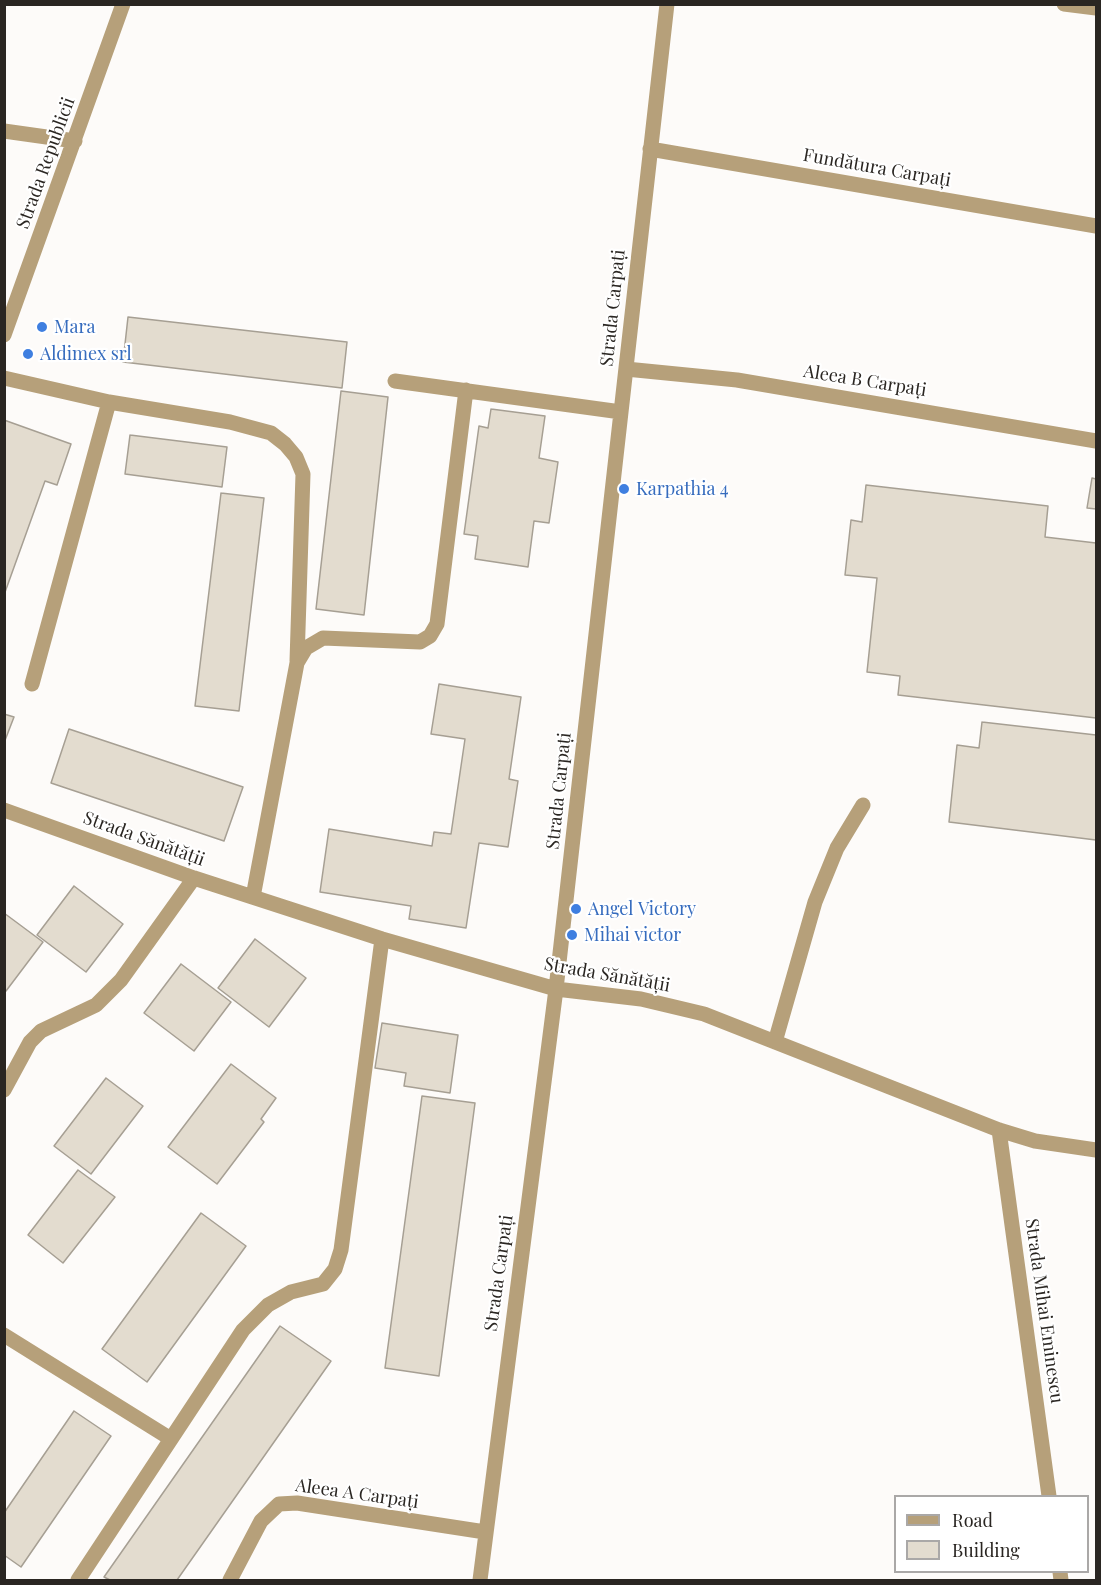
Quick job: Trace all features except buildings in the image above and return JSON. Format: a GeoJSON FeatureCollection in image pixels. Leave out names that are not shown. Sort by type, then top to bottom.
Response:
{"type":"FeatureCollection","features":[{"type":"Feature","properties":{"kind":"street","name":"Strada Republicii"},"geometry":{"type":"LineString","coordinates":[[4,334],[123,4]]}},
{"type":"Feature","properties":{"kind":"street","name":"Strada Carpați"},"geometry":{"type":"LineString","coordinates":[[480,1581],[484,1532],[556,989],[667,4]]}},
{"type":"Feature","properties":{"kind":"street"},"geometry":{"type":"LineString","coordinates":[[1064,4],[1096,8]]}},
{"type":"Feature","properties":{"kind":"street"},"geometry":{"type":"LineString","coordinates":[[4,131],[75,141]]}},
{"type":"Feature","properties":{"kind":"street","name":"Fundătura Carpați"},"geometry":{"type":"LineString","coordinates":[[650,149],[1096,226]]}},
{"type":"Feature","properties":{"kind":"street","name":"Aleea B Carpați"},"geometry":{"type":"LineString","coordinates":[[626,369],[737,380],[1096,441]]}},
{"type":"Feature","properties":{"kind":"street"},"geometry":{"type":"LineString","coordinates":[[4,378],[109,402],[253,427],[271,433],[296,457],[303,474],[304,496],[297,663],[253,897]]}},
{"type":"Feature","properties":{"kind":"street"},"geometry":{"type":"LineString","coordinates":[[395,381],[621,411]]}},
{"type":"Feature","properties":{"kind":"street"},"geometry":{"type":"LineString","coordinates":[[297,663],[306,648],[323,638],[420,642],[430,636],[437,624],[466,390]]}},
{"type":"Feature","properties":{"kind":"street"},"geometry":{"type":"LineString","coordinates":[[32,684],[109,402]]}},
{"type":"Feature","properties":{"kind":"street"},"geometry":{"type":"LineString","coordinates":[[775,1042],[815,902],[837,848],[863,805]]}},
{"type":"Feature","properties":{"kind":"street","name":"Strada Sănătății"},"geometry":{"type":"LineString","coordinates":[[4,810],[194,878],[382,939],[556,989],[641,999],[705,1014],[999,1130],[1035,1141],[1096,1150]]}},
{"type":"Feature","properties":{"kind":"street"},"geometry":{"type":"LineString","coordinates":[[4,1090],[30,1042],[41,1031],[96,1005],[121,980],[194,878]]}},
{"type":"Feature","properties":{"kind":"street"},"geometry":{"type":"LineString","coordinates":[[78,1581],[243,1330],[268,1305],[291,1292],[323,1284],[335,1269],[341,1250],[382,939]]}},
{"type":"Feature","properties":{"kind":"street","name":"Strada Mihai Eminescu"},"geometry":{"type":"LineString","coordinates":[[999,1130],[1049,1495]]}},
{"type":"Feature","properties":{"kind":"street"},"geometry":{"type":"LineString","coordinates":[[4,1335],[171,1439]]}},
{"type":"Feature","properties":{"kind":"street","name":"Aleea A Carpați"},"geometry":{"type":"LineString","coordinates":[[230,1581],[261,1521],[279,1504],[297,1503],[484,1532]]}},
{"type":"Feature","properties":{"kind":"place","name":"Mara"},"geometry":{"type":"Point","coordinates":[42,327]}},
{"type":"Feature","properties":{"kind":"place","name":"Aldimex srl"},"geometry":{"type":"Point","coordinates":[28,354]}},
{"type":"Feature","properties":{"kind":"place","name":"Karpathia 4"},"geometry":{"type":"Point","coordinates":[624,489]}},
{"type":"Feature","properties":{"kind":"place","name":"Angel Victory"},"geometry":{"type":"Point","coordinates":[576,909]}},
{"type":"Feature","properties":{"kind":"place","name":"Mihai victor"},"geometry":{"type":"Point","coordinates":[572,935]}}]}
